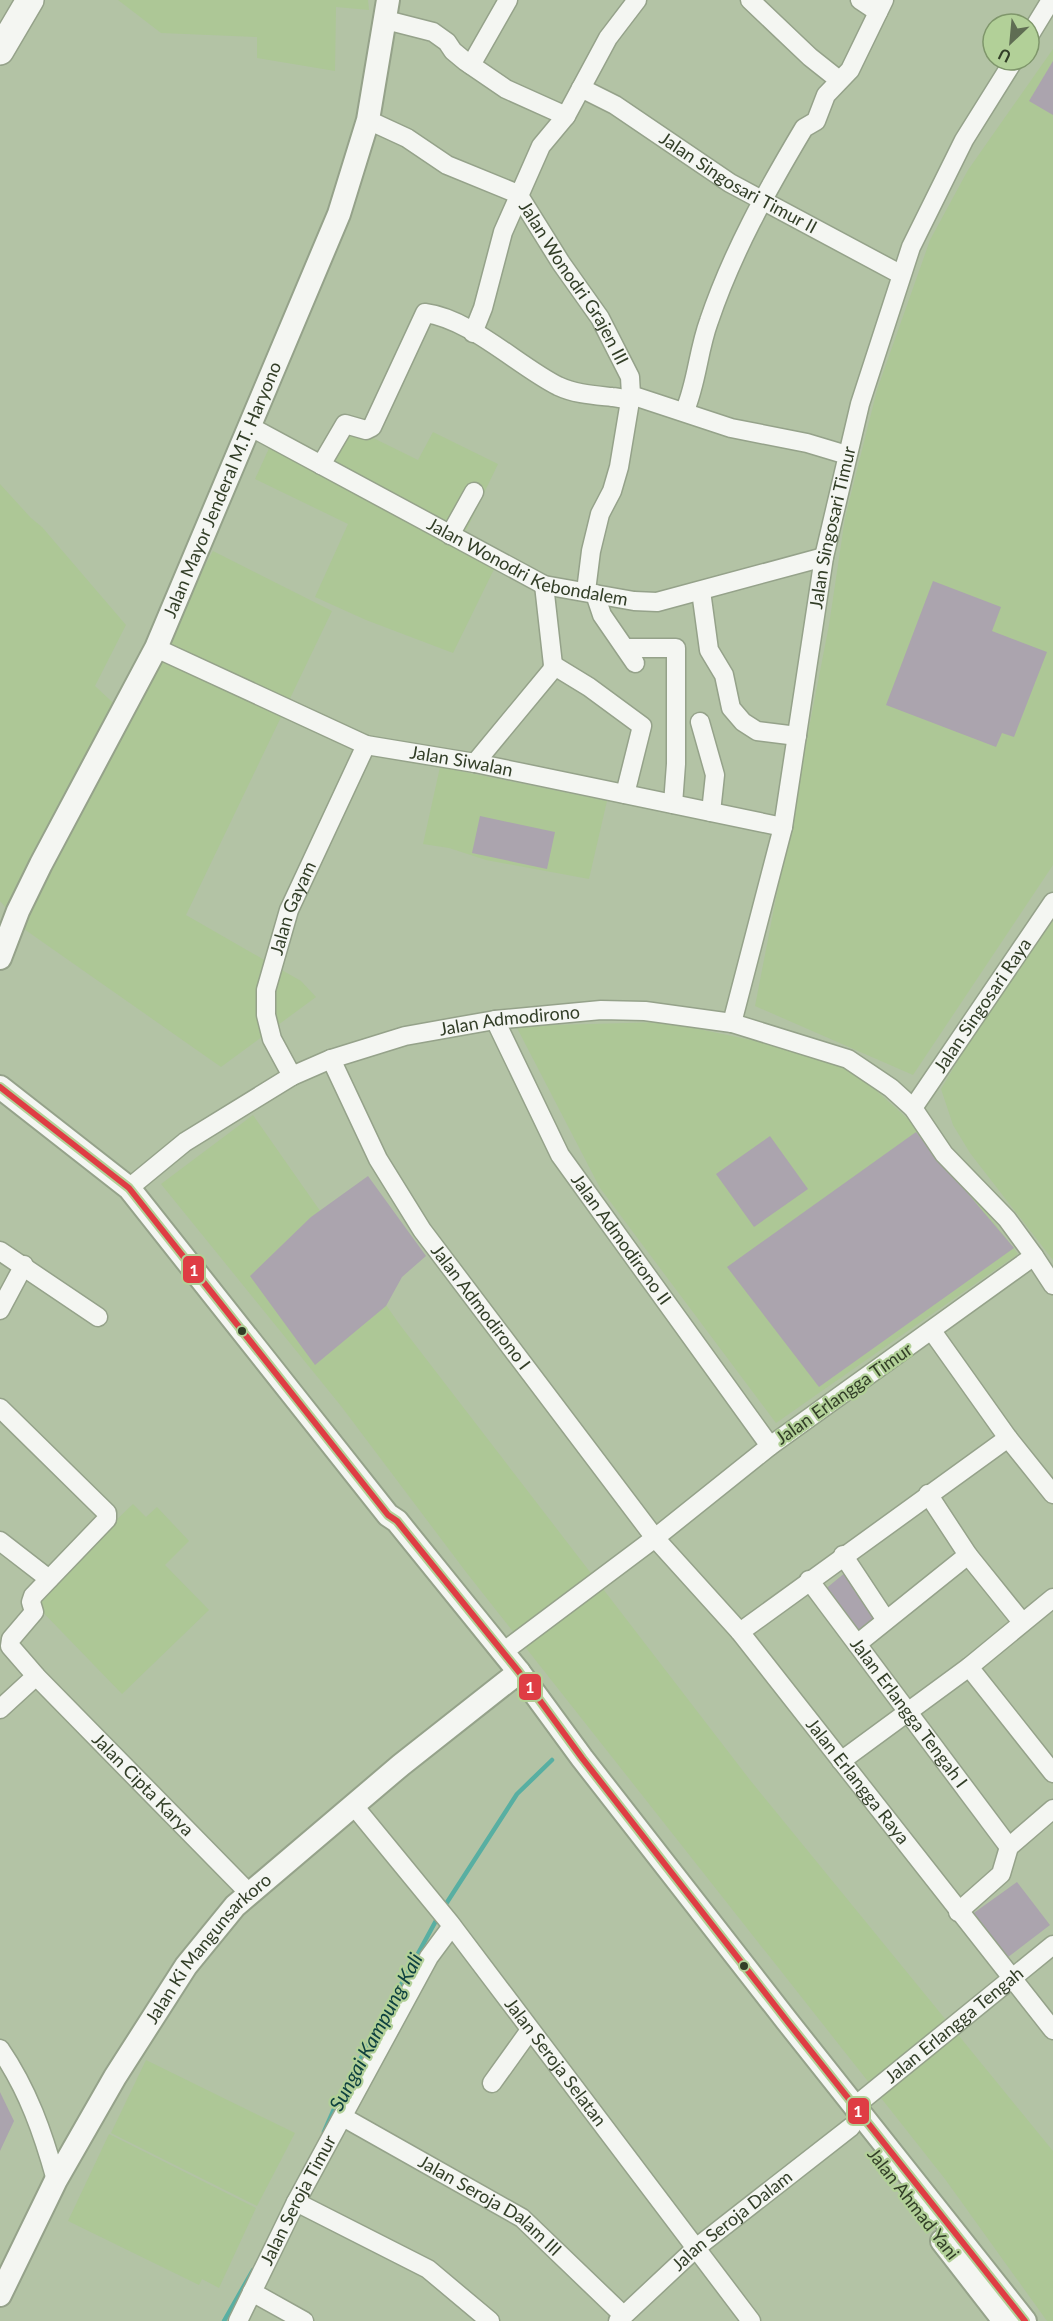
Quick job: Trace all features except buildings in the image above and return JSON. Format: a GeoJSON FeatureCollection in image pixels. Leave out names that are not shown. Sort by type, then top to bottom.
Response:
{"type":"FeatureCollection","features":[{"type":"Feature","properties":{"kind":"highway"},"geometry":{"type":"LineString","coordinates":[[0,51],[30,0]]}},
{"type":"Feature","properties":{"kind":"main road","name":"Jalan Mayor Jenderal M.T. Haryono"},"geometry":{"type":"LineString","coordinates":[[0,958],[18,911],[41,864],[156,648],[339,214],[368,120],[387,10]]}},
{"type":"Feature","properties":{"kind":"main road","name":"Jalan Ahmad Yani"},"geometry":{"type":"LineString","coordinates":[[0,1087],[126,1186],[388,1515],[397,1521],[515,1675],[690,1918],[853,2117],[1025,2321]]}},
{"type":"Feature","properties":{"kind":"main road","name":"Jalan Ki Mangunsarkoro"},"geometry":{"type":"LineString","coordinates":[[0,2295],[56,2180],[115,2077],[186,1966],[235,1906],[401,1765],[515,1675]]}},
{"type":"Feature","properties":{"kind":"main road","name":"Jalan Ahmad Yani"},"geometry":{"type":"LineString","coordinates":[[853,2117],[1004,2321]]}},
{"type":"Feature","properties":{"kind":"street"},"geometry":{"type":"LineString","coordinates":[[471,65],[508,0]]}},
{"type":"Feature","properties":{"kind":"street"},"geometry":{"type":"LineString","coordinates":[[473,333],[483,308],[503,232],[541,146],[566,116],[608,38],[637,0]]}},
{"type":"Feature","properties":{"kind":"street"},"geometry":{"type":"LineString","coordinates":[[750,0],[810,57],[839,80]]}},
{"type":"Feature","properties":{"kind":"street"},"geometry":{"type":"LineString","coordinates":[[685,410],[692,394],[708,322],[741,242],[804,128],[816,121],[826,95],[858,57],[881,6],[860,0]]}},
{"type":"Feature","properties":{"kind":"street"},"geometry":{"type":"LineString","coordinates":[[1041,16],[1051,0]]}},
{"type":"Feature","properties":{"kind":"street"},"geometry":{"type":"LineString","coordinates":[[387,10],[433,32],[471,65],[506,89],[566,116]]}},
{"type":"Feature","properties":{"kind":"street","name":"Jalan Singosari Timur"},"geometry":{"type":"LineString","coordinates":[[732,1023],[783,827],[824,557],[847,455],[900,274],[964,140],[1006,72]]}},
{"type":"Feature","properties":{"kind":"street","name":"Jalan Singosari Timur II"},"geometry":{"type":"LineString","coordinates":[[581,88],[615,105],[692,159],[900,274]]}},
{"type":"Feature","properties":{"kind":"street","name":"Jalan Wonodri Grajen III"},"geometry":{"type":"LineString","coordinates":[[368,120],[406,138],[447,165],[518,194],[561,263],[600,318],[630,377],[631,396],[620,466],[612,491],[600,514],[591,551],[591,592]]}},
{"type":"Feature","properties":{"kind":"street"},"geometry":{"type":"LineString","coordinates":[[321,465],[345,424],[366,430],[372,427],[422,314],[428,313],[473,333],[514,356],[555,385],[571,391],[601,397],[631,396],[670,409],[685,410],[731,428],[807,443],[847,455]]}},
{"type":"Feature","properties":{"kind":"street","name":"Jalan Wonodri Kebondalem"},"geometry":{"type":"LineString","coordinates":[[249,426],[544,585],[633,601],[657,602],[824,557]]}},
{"type":"Feature","properties":{"kind":"street"},"geometry":{"type":"LineString","coordinates":[[450,535],[474,492]]}},
{"type":"Feature","properties":{"kind":"street"},"geometry":{"type":"LineString","coordinates":[[475,763],[554,665],[544,585]]}},
{"type":"Feature","properties":{"kind":"street"},"geometry":{"type":"LineString","coordinates":[[701,591],[709,650],[724,675],[731,708],[737,716],[757,731],[797,736]]}},
{"type":"Feature","properties":{"kind":"street"},"geometry":{"type":"LineString","coordinates":[[591,592],[602,615],[631,656],[675,648],[676,764],[673,804]]}},
{"type":"Feature","properties":{"kind":"street","name":"Jalan Siwalan"},"geometry":{"type":"LineString","coordinates":[[156,648],[366,745],[475,763],[783,827]]}},
{"type":"Feature","properties":{"kind":"street"},"geometry":{"type":"LineString","coordinates":[[554,665],[589,687],[642,726],[625,794]]}},
{"type":"Feature","properties":{"kind":"street"},"geometry":{"type":"LineString","coordinates":[[700,722],[715,775],[711,812]]}},
{"type":"Feature","properties":{"kind":"street","name":"Jalan Gayam"},"geometry":{"type":"LineString","coordinates":[[292,1076],[272,1039],[266,1015],[266,990],[289,910],[366,745]]}},
{"type":"Feature","properties":{"kind":"street","name":"Jalan Singosari Raya"},"geometry":{"type":"LineString","coordinates":[[913,1108],[1053,902]]}},
{"type":"Feature","properties":{"kind":"street","name":"Jalan Admodirono"},"geometry":{"type":"LineString","coordinates":[[126,1186],[185,1142],[292,1076],[331,1059],[405,1036],[495,1020],[601,1010],[645,1011],[732,1023],[848,1059],[891,1089],[913,1108]]}},
{"type":"Feature","properties":{"kind":"street","name":"Jalan Admodirono II"},"geometry":{"type":"LineString","coordinates":[[495,1020],[560,1155],[770,1446]]}},
{"type":"Feature","properties":{"kind":"street","name":"Jalan Admodirono I"},"geometry":{"type":"LineString","coordinates":[[331,1059],[378,1159],[422,1230],[655,1538]]}},
{"type":"Feature","properties":{"kind":"street"},"geometry":{"type":"LineString","coordinates":[[913,1108],[944,1154],[996,1207],[1053,1285]]}},
{"type":"Feature","properties":{"kind":"street"},"geometry":{"type":"LineString","coordinates":[[0,1251],[98,1317]]}},
{"type":"Feature","properties":{"kind":"street","name":"Jalan Erlangga Timur"},"geometry":{"type":"LineString","coordinates":[[500,1656],[655,1538],[770,1446],[1034,1256]]}},
{"type":"Feature","properties":{"kind":"street"},"geometry":{"type":"LineString","coordinates":[[0,1310],[24,1265]]}},
{"type":"Feature","properties":{"kind":"street"},"geometry":{"type":"LineString","coordinates":[[932,1331],[1008,1438],[1053,1494]]}},
{"type":"Feature","properties":{"kind":"street"},"geometry":{"type":"LineString","coordinates":[[0,1408],[107,1513],[106,1521],[50,1579],[3,1549]]}},
{"type":"Feature","properties":{"kind":"street"},"geometry":{"type":"LineString","coordinates":[[740,1632],[843,1555],[1008,1438]]}},
{"type":"Feature","properties":{"kind":"street"},"geometry":{"type":"LineString","coordinates":[[928,1494],[968,1555],[1022,1622]]}},
{"type":"Feature","properties":{"kind":"street","name":"Jalan Erlangga Raya"},"geometry":{"type":"LineString","coordinates":[[655,1538],[740,1632],[1053,2030]]}},
{"type":"Feature","properties":{"kind":"street"},"geometry":{"type":"LineString","coordinates":[[843,1555],[886,1620]]}},
{"type":"Feature","properties":{"kind":"street"},"geometry":{"type":"LineString","coordinates":[[857,1644],[968,1555]]}},
{"type":"Feature","properties":{"kind":"street","name":"Jalan Cipta Karya"},"geometry":{"type":"LineString","coordinates":[[50,1579],[31,1599],[33,1612],[10,1643],[12,1650],[249,1893]]}},
{"type":"Feature","properties":{"kind":"street","name":"Jalan Erlangga Tengah I"},"geometry":{"type":"LineString","coordinates":[[809,1580],[1009,1847]]}},
{"type":"Feature","properties":{"kind":"street"},"geometry":{"type":"LineString","coordinates":[[841,1761],[969,1667],[1053,1599]]}},
{"type":"Feature","properties":{"kind":"street"},"geometry":{"type":"LineString","coordinates":[[969,1667],[1053,1773]]}},
{"type":"Feature","properties":{"kind":"street"},"geometry":{"type":"LineString","coordinates":[[0,1709],[36,1676]]}},
{"type":"Feature","properties":{"kind":"street","name":"Jalan Seroja Selatan"},"geometry":{"type":"LineString","coordinates":[[354,1806],[451,1924],[751,2321]]}},
{"type":"Feature","properties":{"kind":"street"},"geometry":{"type":"LineString","coordinates":[[958,1912],[1002,1874],[1009,1847],[1053,1809]]}},
{"type":"Feature","properties":{"kind":"street","name":"Jalan Seroja Timur"},"geometry":{"type":"LineString","coordinates":[[238,2321],[296,2202],[429,1957],[451,1924]]}},
{"type":"Feature","properties":{"kind":"street","name":"Jalan Erlangga Tengah"},"geometry":{"type":"LineString","coordinates":[[853,2117],[1011,1977],[1053,1945]]}},
{"type":"Feature","properties":{"kind":"street"},"geometry":{"type":"LineString","coordinates":[[492,2083],[530,2030]]}},
{"type":"Feature","properties":{"kind":"street"},"geometry":{"type":"LineString","coordinates":[[0,2049],[19,2079],[40,2124],[56,2180]]}},
{"type":"Feature","properties":{"kind":"street","name":"Jalan Seroja Dalam III"},"geometry":{"type":"LineString","coordinates":[[343,2117],[522,2218],[621,2318]]}},
{"type":"Feature","properties":{"kind":"street","name":"Jalan Seroja Dalam"},"geometry":{"type":"LineString","coordinates":[[621,2318],[696,2248],[853,2117]]}},
{"type":"Feature","properties":{"kind":"street"},"geometry":{"type":"LineString","coordinates":[[296,2202],[428,2270],[490,2321]]}},
{"type":"Feature","properties":{"kind":"street"},"geometry":{"type":"LineString","coordinates":[[252,2292],[304,2321]]}},
{"type":"Feature","properties":{"kind":"shaded area"},"geometry":{"type":"Polygon","coordinates":[[[118,0],[368,0],[369,10],[336,7],[335,71],[257,58],[257,37],[161,33],[118,0]]]}},
{"type":"Feature","properties":{"kind":"shaded area"},"geometry":{"type":"Polygon","coordinates":[[[1053,49],[1053,865],[913,1075],[755,1006],[829,625],[845,518],[877,390],[930,240],[968,170],[1037,72],[1041,72],[1041,66],[1053,49]]]}},
{"type":"Feature","properties":{"kind":"shaded area"},"geometry":{"type":"Polygon","coordinates":[[[1053,61],[1053,115],[1029,101],[1053,61]]]}},
{"type":"Feature","properties":{"kind":"shaded area"},"geometry":{"type":"Polygon","coordinates":[[[347,425],[418,460],[433,432],[498,464],[464,535],[501,555],[453,653],[366,620],[315,597],[348,524],[255,479],[270,446],[324,472],[347,425]]]}},
{"type":"Feature","properties":{"kind":"shaded area"},"geometry":{"type":"Polygon","coordinates":[[[0,484],[42,527],[126,625],[95,686],[123,712],[213,551],[332,611],[186,915],[301,981],[316,997],[221,1067],[24,929],[0,901],[0,484]]]}},
{"type":"Feature","properties":{"kind":"shaded area"},"geometry":{"type":"Polygon","coordinates":[[[933,581],[1001,607],[992,631],[1047,652],[1014,737],[1002,733],[996,747],[886,705],[933,581]]]}},
{"type":"Feature","properties":{"kind":"shaded area"},"geometry":{"type":"Polygon","coordinates":[[[440,767],[607,801],[589,879],[486,860],[449,848],[423,844],[440,767]]]}},
{"type":"Feature","properties":{"kind":"shaded area"},"geometry":{"type":"Polygon","coordinates":[[[480,816],[555,832],[547,869],[472,853],[480,816]]]}},
{"type":"Feature","properties":{"kind":"shaded area"},"geometry":{"type":"Polygon","coordinates":[[[1053,922],[1053,1260],[970,1153],[953,1125],[941,1089],[1037,928],[1053,922]]]}},
{"type":"Feature","properties":{"kind":"shaded area"},"geometry":{"type":"Polygon","coordinates":[[[665,1022],[841,1059],[908,1119],[977,1200],[1018,1254],[776,1423],[600,1188],[516,1026],[665,1022]]]}},
{"type":"Feature","properties":{"kind":"shaded area"},"geometry":{"type":"Polygon","coordinates":[[[253,1115],[400,1325],[750,1780],[1053,2151],[1053,2321],[1047,2321],[945,2179],[466,1572],[341,1406],[161,1184],[253,1115]]]}},
{"type":"Feature","properties":{"kind":"shaded area"},"geometry":{"type":"Polygon","coordinates":[[[916,1132],[1014,1248],[819,1387],[727,1267],[916,1132]]]}},
{"type":"Feature","properties":{"kind":"shaded area"},"geometry":{"type":"Polygon","coordinates":[[[770,1136],[808,1189],[754,1227],[716,1174],[770,1136]]]}},
{"type":"Feature","properties":{"kind":"shaded area"},"geometry":{"type":"Polygon","coordinates":[[[368,1176],[426,1256],[402,1277],[386,1306],[315,1365],[250,1276],[311,1217],[368,1176]]]}},
{"type":"Feature","properties":{"kind":"shaded area"},"geometry":{"type":"Polygon","coordinates":[[[133,1504],[146,1517],[157,1507],[189,1541],[165,1565],[209,1610],[122,1694],[32,1601],[133,1504]]]}},
{"type":"Feature","properties":{"kind":"shaded area"},"geometry":{"type":"Polygon","coordinates":[[[846,1572],[884,1618],[861,1637],[823,1591],[846,1572]]]}},
{"type":"Feature","properties":{"kind":"shaded area"},"geometry":{"type":"Polygon","coordinates":[[[1017,1882],[1050,1925],[1003,1961],[971,1915],[1017,1882]]]}},
{"type":"Feature","properties":{"kind":"shaded area"},"geometry":{"type":"Polygon","coordinates":[[[146,2060],[295,2133],[257,2206],[111,2133],[146,2060]]]}},
{"type":"Feature","properties":{"kind":"shaded area"},"geometry":{"type":"Polygon","coordinates":[[[0,2092],[14,2121],[0,2151],[0,2092]]]}},
{"type":"Feature","properties":{"kind":"shaded area"},"geometry":{"type":"Polygon","coordinates":[[[109,2134],[256,2208],[219,2288],[202,2279],[199,2285],[68,2221],[109,2134]]]}},
{"type":"Feature","properties":{"kind":"waterway","name":"Sungai Kampung Kali"},"geometry":{"type":"LineString","coordinates":[[444,1907],[517,1794],[552,1760]]}},
{"type":"Feature","properties":{"kind":"waterway","name":"Sungai Kampung Kali"},"geometry":{"type":"LineString","coordinates":[[324,2132],[338,2100],[438,1917]]}},
{"type":"Feature","properties":{"kind":"waterway","name":"Sungai Kampung Kali"},"geometry":{"type":"LineString","coordinates":[[224,2321],[253,2270]]}},
{"type":"Feature","properties":{"kind":"transit line","name":"1"},"geometry":{"type":"LineString","coordinates":[[0,1087],[129,1188],[388,1515],[397,1521],[519,1672],[582,1758],[787,2021],[1025,2321]]}}]}
